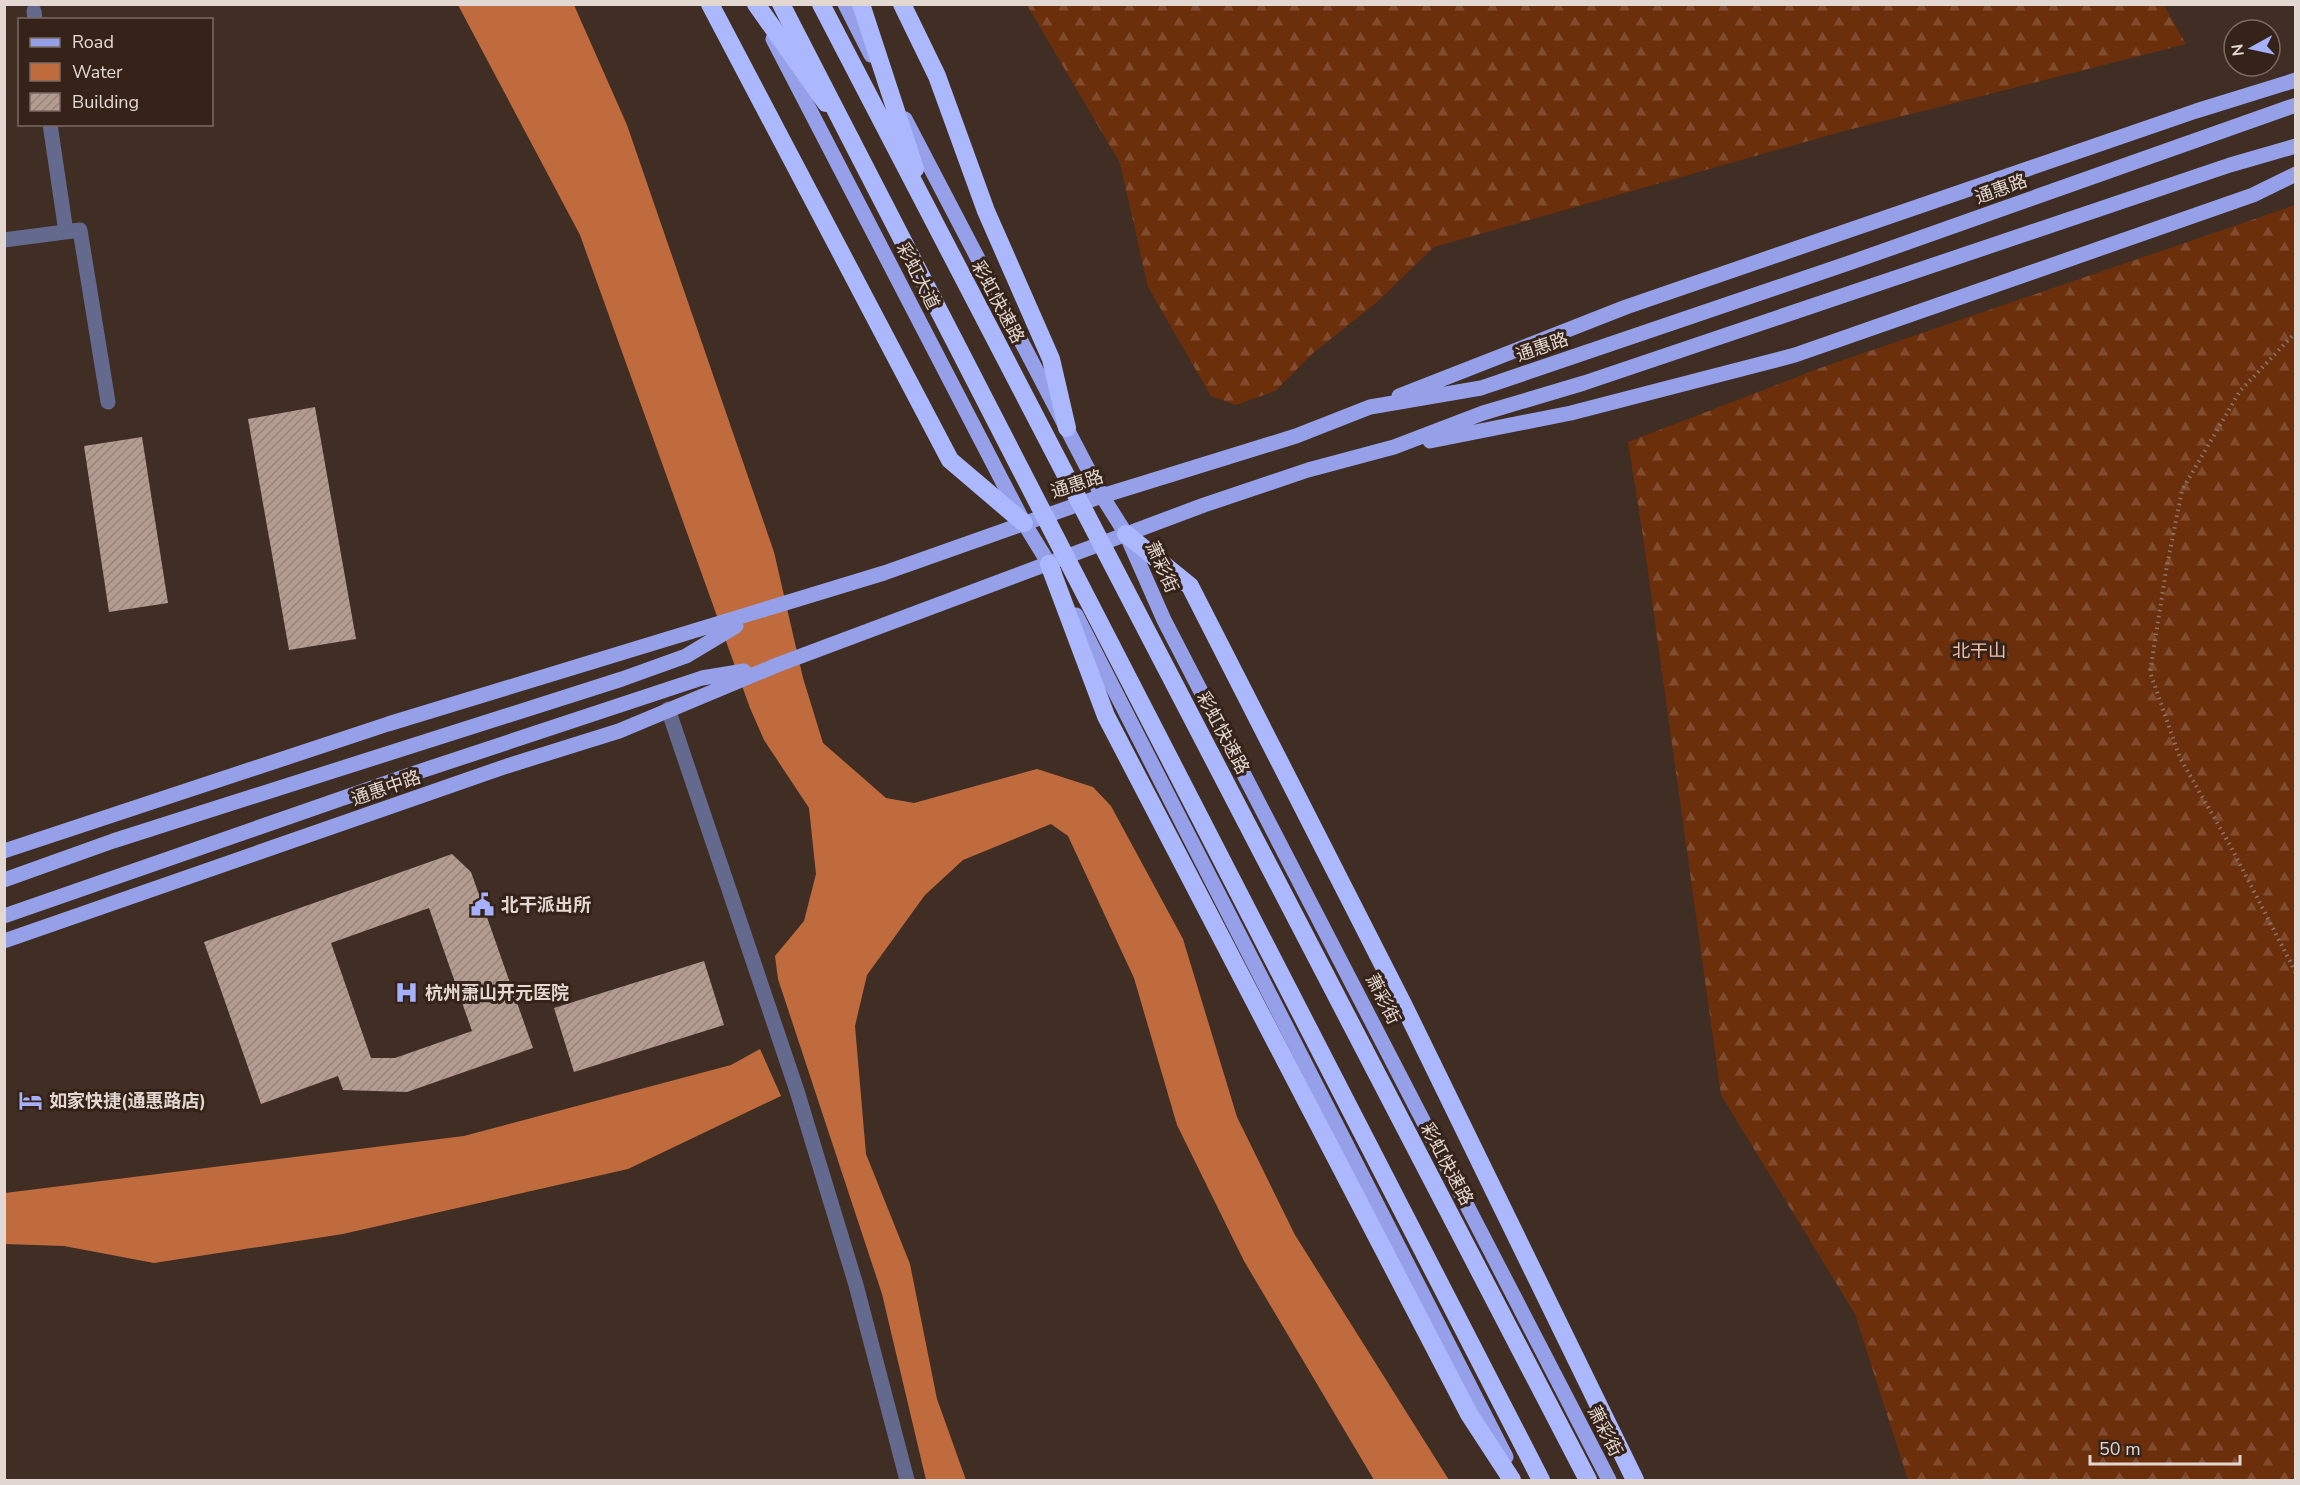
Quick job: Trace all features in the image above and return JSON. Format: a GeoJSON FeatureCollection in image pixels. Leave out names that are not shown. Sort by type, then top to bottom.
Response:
{"type":"FeatureCollection","features":[{"type":"Feature","properties":{"kind":"highway"},"geometry":{"type":"LineString","coordinates":[[710,4],[766,115],[950,460],[1024,523]]}},
{"type":"Feature","properties":{"kind":"highway"},"geometry":{"type":"LineString","coordinates":[[755,4],[856,146]]}},
{"type":"Feature","properties":{"kind":"highway"},"geometry":{"type":"LineString","coordinates":[[781,4],[1541,1480]]}},
{"type":"Feature","properties":{"kind":"highway","name":"彩虹快速路"},"geometry":{"type":"LineString","coordinates":[[821,4],[1588,1480]]}},
{"type":"Feature","properties":{"kind":"highway"},"geometry":{"type":"LineString","coordinates":[[861,4],[931,219]]}},
{"type":"Feature","properties":{"kind":"highway"},"geometry":{"type":"LineString","coordinates":[[902,4],[937,76],[986,211],[1051,359],[1067,428]]}},
{"type":"Feature","properties":{"kind":"highway"},"geometry":{"type":"LineString","coordinates":[[1126,534],[1190,586],[1403,1004],[1635,1480]]}},
{"type":"Feature","properties":{"kind":"highway"},"geometry":{"type":"LineString","coordinates":[[1049,564],[1106,716],[1469,1414],[1512,1480]]}},
{"type":"Feature","properties":{"kind":"main road","name":"彩虹大道"},"geometry":{"type":"LineString","coordinates":[[755,4],[1024,523],[1049,564]]}},
{"type":"Feature","properties":{"kind":"main road"},"geometry":{"type":"LineString","coordinates":[[845,4],[1102,496],[1126,534]]}},
{"type":"Feature","properties":{"kind":"main road"},"geometry":{"type":"LineString","coordinates":[[1370,407],[1626,308],[2196,111],[2295,80]]}},
{"type":"Feature","properties":{"kind":"main road","name":"通惠路"},"geometry":{"type":"LineString","coordinates":[[794,602],[1102,496],[1296,436],[1370,407],[1481,388],[1849,264],[2295,105]]}},
{"type":"Feature","properties":{"kind":"main road"},"geometry":{"type":"LineString","coordinates":[[1394,447],[1483,413],[1606,375],[2230,165],[2295,146]]}},
{"type":"Feature","properties":{"kind":"main road"},"geometry":{"type":"LineString","coordinates":[[1518,1480],[1049,564],[1126,534],[1308,470],[1394,447],[1571,413],[1795,356],[2253,195],[2295,174]]}},
{"type":"Feature","properties":{"kind":"main road","name":"萧彩街"},"geometry":{"type":"LineString","coordinates":[[1126,534],[1164,620],[1609,1480]]}},
{"type":"Feature","properties":{"kind":"main road","name":"通惠中路"},"geometry":{"type":"LineString","coordinates":[[4,941],[507,766],[619,731],[777,665],[1049,564]]}},
{"type":"Feature","properties":{"kind":"main road","name":"通惠中路"},"geometry":{"type":"LineString","coordinates":[[4,851],[388,724],[794,602]]}},
{"type":"Feature","properties":{"kind":"main road","name":"通惠中路"},"geometry":{"type":"LineString","coordinates":[[4,880],[113,842],[686,657],[757,614]]}},
{"type":"Feature","properties":{"kind":"main road","name":"通惠中路"},"geometry":{"type":"LineString","coordinates":[[4,916],[418,772],[702,678],[777,665]]}},
{"type":"Feature","properties":{"kind":"street"},"geometry":{"type":"LineString","coordinates":[[51,126],[66,232]]}},
{"type":"Feature","properties":{"kind":"street"},"geometry":{"type":"LineString","coordinates":[[4,240],[80,230],[108,402]]}},
{"type":"Feature","properties":{"kind":"street"},"geometry":{"type":"LineString","coordinates":[[668,709],[796,1091],[856,1285],[907,1480]]}},
{"type":"Feature","properties":{"kind":"path"},"geometry":{"type":"LineString","coordinates":[[2295,332],[2240,391],[2182,490],[2150,672],[2180,758],[2231,847],[2295,974]]}},
{"type":"Feature","properties":{"kind":"green space"},"geometry":{"type":"Polygon","coordinates":[[[2163,4],[2186,44],[1844,131],[1434,247],[1377,302],[1313,353],[1275,391],[1236,405],[1211,396],[1148,287],[1120,163],[1027,5],[2163,4]]]}},
{"type":"Feature","properties":{"kind":"green space","name":"北干山"},"geometry":{"type":"Polygon","coordinates":[[[2295,205],[2295,1480],[1908,1480],[1855,1314],[1721,1095],[1628,442],[1820,368],[2295,205]]]}},
{"type":"Feature","properties":{"kind":"water"},"geometry":{"type":"Polygon","coordinates":[[[458,5],[574,5],[627,125],[774,552],[803,678],[823,743],[886,798],[914,803],[1037,769],[1093,787],[1111,806],[1183,939],[1237,1117],[1295,1235],[1449,1480],[1374,1480],[1244,1261],[1177,1125],[1134,978],[1068,836],[1051,824],[963,860],[925,895],[867,975],[855,1026],[866,1154],[910,1264],[937,1399],[966,1480],[926,1480],[882,1294],[778,979],[775,956],[804,921],[816,874],[809,808],[764,740],[750,708],[580,235],[458,5]]]}},
{"type":"Feature","properties":{"kind":"water"},"geometry":{"type":"Polygon","coordinates":[[[760,1049],[781,1096],[628,1169],[343,1234],[154,1263],[64,1246],[5,1244],[5,1193],[464,1136],[731,1065],[760,1049]]]}},
{"type":"Feature","properties":{"kind":"building"},"geometry":{"type":"Polygon","coordinates":[[[315,407],[356,639],[289,650],[248,419],[315,407]]]}},
{"type":"Feature","properties":{"kind":"building"},"geometry":{"type":"Polygon","coordinates":[[[142,437],[168,603],[109,612],[84,446],[142,437]]]}},
{"type":"Feature","properties":{"kind":"building"},"geometry":{"type":"Polygon","coordinates":[[[452,854],[471,872],[533,1048],[407,1092],[343,1090],[338,1076],[261,1104],[204,942],[452,854]],[[429,908],[331,943],[371,1058],[395,1058],[472,1031],[429,908]]]}},
{"type":"Feature","properties":{"kind":"building"},"geometry":{"type":"Polygon","coordinates":[[[704,961],[724,1025],[574,1072],[554,1008],[704,961]]]}},
{"type":"Feature","properties":{"kind":"place","name":"北干派出所"},"geometry":{"type":"Point","coordinates":[483,905]}},
{"type":"Feature","properties":{"kind":"place","name":"杭州萧山开元医院"},"geometry":{"type":"Point","coordinates":[407,993]}},
{"type":"Feature","properties":{"kind":"place","name":"如家快捷(通惠路店)"},"geometry":{"type":"Point","coordinates":[31,1101]}}]}
